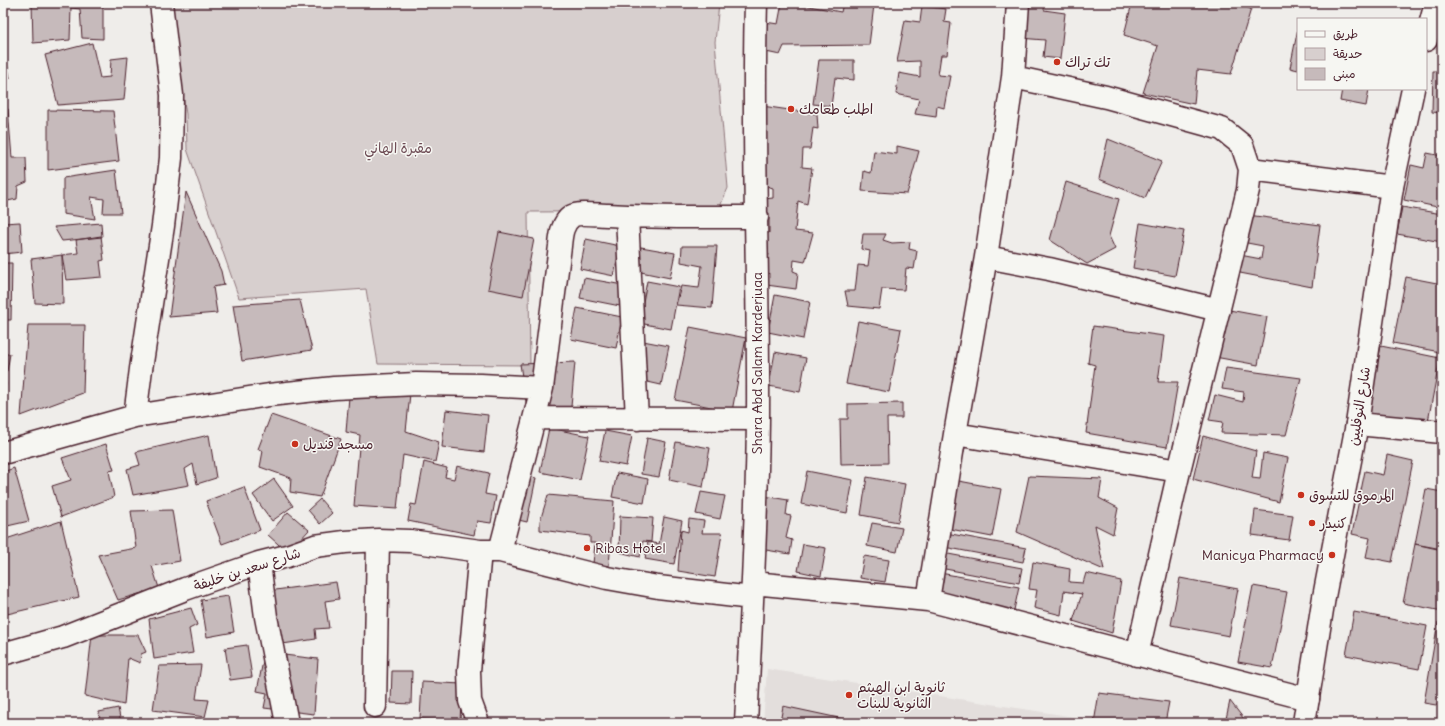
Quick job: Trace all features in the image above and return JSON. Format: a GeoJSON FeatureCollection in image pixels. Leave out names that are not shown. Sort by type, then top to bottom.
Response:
{"type":"FeatureCollection","features":[{"type":"Feature","properties":{"kind":"street"},"geometry":{"type":"LineString","coordinates":[[135,416],[164,226],[171,158],[172,95],[161,3]]}},
{"type":"Feature","properties":{"kind":"street","name":"Shara Abd Salam Karderjuaa"},"geometry":{"type":"LineString","coordinates":[[746,723],[753,591],[758,419],[755,62],[756,3]]}},
{"type":"Feature","properties":{"kind":"street"},"geometry":{"type":"LineString","coordinates":[[928,600],[986,257],[1013,77],[1018,3]]}},
{"type":"Feature","properties":{"kind":"street"},"geometry":{"type":"LineString","coordinates":[[1427,36],[1436,3]]}},
{"type":"Feature","properties":{"kind":"street"},"geometry":{"type":"LineString","coordinates":[[1013,77],[1106,97],[1222,129],[1242,145],[1250,169],[1248,190],[1179,471],[1137,655]]}},
{"type":"Feature","properties":{"kind":"street","name":"شارع النوفليين"},"geometry":{"type":"LineString","coordinates":[[1304,723],[1324,597],[1357,424],[1392,187],[1413,90]]}},
{"type":"Feature","properties":{"kind":"street"},"geometry":{"type":"LineString","coordinates":[[1250,169],[1392,187]]}},
{"type":"Feature","properties":{"kind":"street"},"geometry":{"type":"LineString","coordinates":[[478,723],[470,702],[469,671],[490,551],[535,418],[542,388],[563,228],[567,220],[573,215],[585,214],[627,216],[757,217]]}},
{"type":"Feature","properties":{"kind":"street"},"geometry":{"type":"LineString","coordinates":[[627,216],[637,419]]}},
{"type":"Feature","properties":{"kind":"street"},"geometry":{"type":"LineString","coordinates":[[986,257],[1049,269],[1219,310]]}},
{"type":"Feature","properties":{"kind":"street"},"geometry":{"type":"LineString","coordinates":[[3,453],[135,416],[269,395],[378,386],[452,385],[542,388]]}},
{"type":"Feature","properties":{"kind":"street"},"geometry":{"type":"LineString","coordinates":[[535,418],[758,419]]}},
{"type":"Feature","properties":{"kind":"street"},"geometry":{"type":"LineString","coordinates":[[1357,424],[1442,432]]}},
{"type":"Feature","properties":{"kind":"street"},"geometry":{"type":"LineString","coordinates":[[955,434],[1179,471]]}},
{"type":"Feature","properties":{"kind":"street"},"geometry":{"type":"LineString","coordinates":[[375,706],[378,540]]}},
{"type":"Feature","properties":{"kind":"street","name":"شارع سعد بن خليفة"},"geometry":{"type":"LineString","coordinates":[[3,654],[63,637],[178,592],[259,563],[287,556],[315,546],[378,540],[490,551],[607,578],[658,587],[928,600],[1308,699]]}},
{"type":"Feature","properties":{"kind":"street"},"geometry":{"type":"LineString","coordinates":[[259,563],[266,617],[287,723]]}},
{"type":"Feature","properties":{"kind":"shaded area","name":"ثانوية ابن الهيثم الثانوية للبنات"},"geometry":{"type":"Polygon","coordinates":[[[767,669],[1100,721],[1100,723],[763,723],[767,669]]]}},
{"type":"Feature","properties":{"kind":"green space","name":"مقبرة الهاني"},"geometry":{"type":"Polygon","coordinates":[[[170,3],[719,3],[715,42],[728,188],[718,211],[528,212],[530,365],[378,364],[366,289],[239,298],[187,149],[186,114],[170,3]]]}},
{"type":"Feature","properties":{"kind":"building"},"geometry":{"type":"Polygon","coordinates":[[[32,3],[103,3],[103,39],[82,38],[80,9],[71,8],[70,40],[33,43],[32,3]]]}},
{"type":"Feature","properties":{"kind":"building"},"geometry":{"type":"Polygon","coordinates":[[[782,3],[793,3],[841,12],[843,3],[863,3],[874,5],[869,45],[784,46],[780,55],[757,50],[759,21],[778,24],[782,3]]]}},
{"type":"Feature","properties":{"kind":"building"},"geometry":{"type":"Polygon","coordinates":[[[1023,3],[1045,3],[1044,10],[1065,13],[1060,59],[1043,57],[1045,40],[1019,38],[1023,3]]]}},
{"type":"Feature","properties":{"kind":"building"},"geometry":{"type":"Polygon","coordinates":[[[1132,3],[1235,3],[1251,9],[1231,74],[1197,70],[1194,104],[1143,93],[1158,46],[1124,35],[1132,3]]]}},
{"type":"Feature","properties":{"kind":"building"},"geometry":{"type":"Polygon","coordinates":[[[922,6],[946,9],[944,22],[951,23],[947,55],[941,55],[938,75],[950,76],[944,108],[937,106],[936,117],[915,114],[919,99],[896,94],[899,73],[920,77],[920,61],[897,62],[905,20],[920,22],[922,6]]]}},
{"type":"Feature","properties":{"kind":"building"},"geometry":{"type":"Polygon","coordinates":[[[4,27],[5,49],[3,49],[4,27]]]}},
{"type":"Feature","properties":{"kind":"building"},"geometry":{"type":"Polygon","coordinates":[[[1297,33],[1297,70],[1290,68],[1297,33]]]}},
{"type":"Feature","properties":{"kind":"building"},"geometry":{"type":"Polygon","coordinates":[[[92,43],[100,78],[110,77],[111,59],[128,57],[124,100],[58,105],[45,55],[92,43]]]}},
{"type":"Feature","properties":{"kind":"building"},"geometry":{"type":"Polygon","coordinates":[[[819,60],[854,60],[854,80],[835,78],[831,106],[813,104],[819,60]]]}},
{"type":"Feature","properties":{"kind":"building"},"geometry":{"type":"Polygon","coordinates":[[[3,62],[7,63],[10,78],[3,78],[3,62]]]}},
{"type":"Feature","properties":{"kind":"building"},"geometry":{"type":"Polygon","coordinates":[[[1433,71],[1442,71],[1442,113],[1432,112],[1433,71]]]}},
{"type":"Feature","properties":{"kind":"building"},"geometry":{"type":"Polygon","coordinates":[[[1342,90],[1369,90],[1366,106],[1340,101],[1342,90]]]}},
{"type":"Feature","properties":{"kind":"building"},"geometry":{"type":"Polygon","coordinates":[[[762,106],[817,114],[818,129],[813,128],[810,149],[803,149],[802,167],[812,168],[807,204],[798,201],[795,231],[813,233],[805,262],[794,260],[793,271],[798,273],[796,289],[759,284],[766,268],[769,254],[760,250],[762,233],[769,233],[769,213],[762,211],[764,199],[773,198],[773,188],[760,184],[762,106]]]}},
{"type":"Feature","properties":{"kind":"building"},"geometry":{"type":"Polygon","coordinates":[[[3,109],[8,109],[12,158],[26,158],[27,182],[18,186],[17,199],[3,202],[3,109]]]}},
{"type":"Feature","properties":{"kind":"building"},"geometry":{"type":"Polygon","coordinates":[[[48,110],[113,111],[119,161],[48,170],[48,110]]]}},
{"type":"Feature","properties":{"kind":"building"},"geometry":{"type":"Polygon","coordinates":[[[1108,139],[1162,161],[1145,198],[1099,179],[1108,139]]]}},
{"type":"Feature","properties":{"kind":"building"},"geometry":{"type":"Polygon","coordinates":[[[897,146],[919,151],[907,194],[862,191],[864,171],[871,173],[874,151],[897,154],[897,146]]]}},
{"type":"Feature","properties":{"kind":"building"},"geometry":{"type":"Polygon","coordinates":[[[1427,153],[1442,156],[1442,208],[1404,200],[1411,165],[1424,168],[1427,153]]]}},
{"type":"Feature","properties":{"kind":"building"},"geometry":{"type":"Polygon","coordinates":[[[116,170],[121,213],[103,213],[104,199],[91,197],[95,219],[63,214],[63,178],[116,170]]]}},
{"type":"Feature","properties":{"kind":"building"},"geometry":{"type":"Polygon","coordinates":[[[1066,182],[1119,199],[1109,236],[1115,249],[1087,264],[1050,240],[1066,182]]]}},
{"type":"Feature","properties":{"kind":"building"},"geometry":{"type":"Polygon","coordinates":[[[186,192],[221,271],[224,285],[213,287],[217,313],[169,317],[186,192]]]}},
{"type":"Feature","properties":{"kind":"building"},"geometry":{"type":"Polygon","coordinates":[[[1402,207],[1442,214],[1442,242],[1397,234],[1402,207]]]}},
{"type":"Feature","properties":{"kind":"building"},"geometry":{"type":"Polygon","coordinates":[[[1248,215],[1320,225],[1312,287],[1240,273],[1240,255],[1261,259],[1263,246],[1242,242],[1248,215]]]}},
{"type":"Feature","properties":{"kind":"building"},"geometry":{"type":"Polygon","coordinates":[[[20,222],[22,252],[3,254],[3,223],[20,222]]]}},
{"type":"Feature","properties":{"kind":"building"},"geometry":{"type":"Polygon","coordinates":[[[101,223],[102,237],[62,241],[54,227],[101,223]]]}},
{"type":"Feature","properties":{"kind":"building"},"geometry":{"type":"Polygon","coordinates":[[[1140,223],[1184,231],[1175,276],[1133,268],[1140,223]]]}},
{"type":"Feature","properties":{"kind":"building"},"geometry":{"type":"Polygon","coordinates":[[[499,232],[534,239],[523,296],[488,289],[499,232]]]}},
{"type":"Feature","properties":{"kind":"building"},"geometry":{"type":"Polygon","coordinates":[[[863,234],[886,234],[883,240],[892,243],[910,242],[909,249],[917,251],[914,269],[906,268],[904,290],[882,289],[879,309],[848,306],[845,291],[855,291],[858,265],[868,266],[870,251],[861,249],[863,234]]]}},
{"type":"Feature","properties":{"kind":"building"},"geometry":{"type":"Polygon","coordinates":[[[101,236],[104,260],[100,261],[102,277],[66,280],[62,255],[78,253],[76,240],[101,236]]]}},
{"type":"Feature","properties":{"kind":"building"},"geometry":{"type":"Polygon","coordinates":[[[586,239],[620,246],[614,276],[580,269],[586,239]]]}},
{"type":"Feature","properties":{"kind":"building"},"geometry":{"type":"Polygon","coordinates":[[[682,246],[717,246],[712,308],[676,305],[681,286],[699,288],[702,266],[681,262],[682,246]]]}},
{"type":"Feature","properties":{"kind":"building"},"geometry":{"type":"Polygon","coordinates":[[[641,247],[675,253],[670,278],[636,271],[641,247]]]}},
{"type":"Feature","properties":{"kind":"building"},"geometry":{"type":"Polygon","coordinates":[[[62,255],[63,304],[35,303],[31,259],[62,255]]]}},
{"type":"Feature","properties":{"kind":"building"},"geometry":{"type":"Polygon","coordinates":[[[3,263],[12,263],[11,320],[3,320],[3,263]]]}},
{"type":"Feature","properties":{"kind":"building"},"geometry":{"type":"Polygon","coordinates":[[[1406,277],[1442,284],[1442,342],[1440,352],[1393,343],[1406,277]]]}},
{"type":"Feature","properties":{"kind":"building"},"geometry":{"type":"Polygon","coordinates":[[[584,278],[623,285],[620,306],[580,298],[584,278]]]}},
{"type":"Feature","properties":{"kind":"building"},"geometry":{"type":"Polygon","coordinates":[[[647,281],[679,287],[671,329],[639,323],[647,281]]]}},
{"type":"Feature","properties":{"kind":"building"},"geometry":{"type":"Polygon","coordinates":[[[775,295],[810,302],[803,339],[768,332],[775,295]]]}},
{"type":"Feature","properties":{"kind":"building"},"geometry":{"type":"Polygon","coordinates":[[[300,300],[312,350],[242,361],[233,305],[300,300]]]}},
{"type":"Feature","properties":{"kind":"building"},"geometry":{"type":"Polygon","coordinates":[[[577,308],[622,317],[616,348],[571,339],[577,308]]]}},
{"type":"Feature","properties":{"kind":"building"},"geometry":{"type":"Polygon","coordinates":[[[1224,309],[1267,317],[1258,365],[1215,357],[1224,309]]]}},
{"type":"Feature","properties":{"kind":"building"},"geometry":{"type":"Polygon","coordinates":[[[858,321],[901,329],[889,392],[846,384],[858,321]]]}},
{"type":"Feature","properties":{"kind":"building"},"geometry":{"type":"Polygon","coordinates":[[[28,325],[85,325],[83,393],[21,416],[28,325]]]}},
{"type":"Feature","properties":{"kind":"building"},"geometry":{"type":"Polygon","coordinates":[[[1093,326],[1164,336],[1158,382],[1178,382],[1167,447],[1086,433],[1095,365],[1088,363],[1093,326]]]}},
{"type":"Feature","properties":{"kind":"building"},"geometry":{"type":"Polygon","coordinates":[[[690,327],[746,338],[732,411],[675,400],[690,327]]]}},
{"type":"Feature","properties":{"kind":"building"},"geometry":{"type":"Polygon","coordinates":[[[638,340],[669,346],[661,385],[630,378],[638,340]]]}},
{"type":"Feature","properties":{"kind":"building"},"geometry":{"type":"Polygon","coordinates":[[[1381,346],[1440,358],[1427,427],[1367,415],[1381,346]]]}},
{"type":"Feature","properties":{"kind":"building"},"geometry":{"type":"Polygon","coordinates":[[[775,352],[806,358],[800,392],[769,386],[775,352]]]}},
{"type":"Feature","properties":{"kind":"building"},"geometry":{"type":"Polygon","coordinates":[[[3,354],[10,354],[7,371],[3,370],[3,354]]]}},
{"type":"Feature","properties":{"kind":"building"},"geometry":{"type":"Polygon","coordinates":[[[575,362],[570,418],[530,427],[520,364],[575,362]]]}},
{"type":"Feature","properties":{"kind":"building"},"geometry":{"type":"Polygon","coordinates":[[[1226,368],[1301,378],[1286,435],[1221,433],[1223,422],[1209,420],[1215,395],[1243,402],[1244,392],[1222,389],[1226,368]]]}},
{"type":"Feature","properties":{"kind":"building"},"geometry":{"type":"Polygon","coordinates":[[[3,383],[6,383],[3,403],[3,383]]]}},
{"type":"Feature","properties":{"kind":"building"},"geometry":{"type":"Polygon","coordinates":[[[410,394],[406,431],[439,442],[435,462],[403,455],[397,509],[354,506],[360,435],[346,432],[349,397],[410,394]]]}},
{"type":"Feature","properties":{"kind":"building"},"geometry":{"type":"Polygon","coordinates":[[[902,403],[902,418],[887,418],[888,463],[841,464],[840,419],[848,419],[848,404],[902,403]]]}},
{"type":"Feature","properties":{"kind":"building"},"geometry":{"type":"Polygon","coordinates":[[[446,410],[488,415],[484,452],[442,447],[446,410]]]}},
{"type":"Feature","properties":{"kind":"building"},"geometry":{"type":"Polygon","coordinates":[[[271,415],[341,439],[320,497],[290,492],[291,478],[260,467],[263,451],[258,449],[271,415]]]}},
{"type":"Feature","properties":{"kind":"building"},"geometry":{"type":"Polygon","coordinates":[[[549,428],[589,436],[580,480],[540,472],[549,428]]]}},
{"type":"Feature","properties":{"kind":"building"},"geometry":{"type":"Polygon","coordinates":[[[605,431],[632,436],[626,466],[599,461],[605,431]]]}},
{"type":"Feature","properties":{"kind":"building"},"geometry":{"type":"Polygon","coordinates":[[[209,435],[216,478],[197,484],[193,464],[185,469],[189,485],[133,495],[127,469],[140,465],[136,452],[209,435]]]}},
{"type":"Feature","properties":{"kind":"building"},"geometry":{"type":"Polygon","coordinates":[[[1203,436],[1256,451],[1252,478],[1260,479],[1263,453],[1288,458],[1279,502],[1193,479],[1203,436]]]}},
{"type":"Feature","properties":{"kind":"building"},"geometry":{"type":"Polygon","coordinates":[[[647,438],[666,442],[659,477],[641,474],[647,438]]]}},
{"type":"Feature","properties":{"kind":"building"},"geometry":{"type":"Polygon","coordinates":[[[676,442],[710,448],[703,487],[669,480],[676,442]]]}},
{"type":"Feature","properties":{"kind":"building"},"geometry":{"type":"Polygon","coordinates":[[[106,444],[114,470],[109,471],[114,497],[61,517],[52,486],[71,480],[62,458],[106,444]]]}},
{"type":"Feature","properties":{"kind":"building"},"geometry":{"type":"Polygon","coordinates":[[[1387,455],[1413,461],[1392,562],[1366,557],[1370,538],[1352,534],[1365,471],[1383,475],[1387,455]]]}},
{"type":"Feature","properties":{"kind":"building"},"geometry":{"type":"Polygon","coordinates":[[[424,462],[447,468],[445,477],[454,479],[457,466],[489,473],[485,494],[496,496],[491,523],[477,521],[474,535],[408,521],[411,504],[416,505],[424,462]]]}},
{"type":"Feature","properties":{"kind":"building"},"geometry":{"type":"Polygon","coordinates":[[[14,468],[29,521],[3,527],[3,472],[14,468]]]}},
{"type":"Feature","properties":{"kind":"building"},"geometry":{"type":"Polygon","coordinates":[[[807,471],[853,480],[847,513],[801,504],[807,471]]]}},
{"type":"Feature","properties":{"kind":"building"},"geometry":{"type":"Polygon","coordinates":[[[515,473],[536,478],[527,522],[506,517],[515,473]]]}},
{"type":"Feature","properties":{"kind":"building"},"geometry":{"type":"Polygon","coordinates":[[[617,473],[648,479],[644,503],[612,497],[617,473]]]}},
{"type":"Feature","properties":{"kind":"building"},"geometry":{"type":"Polygon","coordinates":[[[1029,476],[1102,479],[1099,498],[1118,508],[1113,534],[1095,525],[1104,570],[1017,532],[1029,476]]]}},
{"type":"Feature","properties":{"kind":"building"},"geometry":{"type":"Polygon","coordinates":[[[867,477],[905,484],[898,522],[861,515],[867,477]]]}},
{"type":"Feature","properties":{"kind":"building"},"geometry":{"type":"Polygon","coordinates":[[[274,479],[293,506],[272,521],[253,495],[274,479]]]}},
{"type":"Feature","properties":{"kind":"building"},"geometry":{"type":"Polygon","coordinates":[[[954,480],[1001,489],[992,537],[945,528],[954,480]]]}},
{"type":"Feature","properties":{"kind":"building"},"geometry":{"type":"Polygon","coordinates":[[[244,487],[260,530],[222,544],[206,501],[244,487]]]}},
{"type":"Feature","properties":{"kind":"building"},"geometry":{"type":"Polygon","coordinates":[[[1426,489],[1442,492],[1442,549],[1415,544],[1426,489]]]}},
{"type":"Feature","properties":{"kind":"building"},"geometry":{"type":"Polygon","coordinates":[[[701,492],[725,496],[720,519],[696,514],[701,492]]]}},
{"type":"Feature","properties":{"kind":"building"},"geometry":{"type":"Polygon","coordinates":[[[752,494],[788,500],[786,515],[791,516],[786,538],[792,540],[790,554],[748,547],[752,494]]]}},
{"type":"Feature","properties":{"kind":"building"},"geometry":{"type":"Polygon","coordinates":[[[548,495],[614,501],[609,566],[593,564],[595,543],[590,543],[590,536],[540,530],[540,521],[548,495]]]}},
{"type":"Feature","properties":{"kind":"building"},"geometry":{"type":"Polygon","coordinates":[[[320,499],[332,513],[320,524],[308,510],[320,499]]]}},
{"type":"Feature","properties":{"kind":"building"},"geometry":{"type":"Polygon","coordinates":[[[172,510],[180,561],[152,566],[159,588],[118,600],[98,555],[136,548],[131,511],[172,510]]]}},
{"type":"Feature","properties":{"kind":"building"},"geometry":{"type":"Polygon","coordinates":[[[1255,510],[1293,515],[1289,540],[1252,535],[1255,510]]]}},
{"type":"Feature","properties":{"kind":"building"},"geometry":{"type":"Polygon","coordinates":[[[288,512],[309,530],[288,553],[268,535],[288,512]]]}},
{"type":"Feature","properties":{"kind":"building"},"geometry":{"type":"Polygon","coordinates":[[[620,516],[653,518],[651,542],[643,541],[640,557],[619,552],[620,516]]]}},
{"type":"Feature","properties":{"kind":"building"},"geometry":{"type":"Polygon","coordinates":[[[664,517],[682,521],[674,564],[645,559],[648,542],[659,544],[664,517]]]}},
{"type":"Feature","properties":{"kind":"building"},"geometry":{"type":"Polygon","coordinates":[[[689,519],[704,521],[702,533],[722,533],[715,577],[678,571],[681,530],[688,532],[689,519]]]}},
{"type":"Feature","properties":{"kind":"building"},"geometry":{"type":"Polygon","coordinates":[[[61,521],[79,597],[3,615],[3,540],[61,521]]]}},
{"type":"Feature","properties":{"kind":"building"},"geometry":{"type":"Polygon","coordinates":[[[872,523],[902,528],[897,552],[867,546],[872,523]]]}},
{"type":"Feature","properties":{"kind":"building"},"geometry":{"type":"Polygon","coordinates":[[[946,533],[1026,548],[1023,562],[944,547],[946,533]]]}},
{"type":"Feature","properties":{"kind":"building"},"geometry":{"type":"Polygon","coordinates":[[[803,544],[826,548],[821,576],[798,571],[803,544]]]}},
{"type":"Feature","properties":{"kind":"building"},"geometry":{"type":"Polygon","coordinates":[[[1415,544],[1442,550],[1442,611],[1403,603],[1415,544]]]}},
{"type":"Feature","properties":{"kind":"building"},"geometry":{"type":"Polygon","coordinates":[[[943,553],[1022,568],[1019,583],[940,568],[943,553]]]}},
{"type":"Feature","properties":{"kind":"building"},"geometry":{"type":"Polygon","coordinates":[[[864,556],[889,560],[885,582],[860,578],[864,556]]]}},
{"type":"Feature","properties":{"kind":"building"},"geometry":{"type":"Polygon","coordinates":[[[1033,562],[1070,569],[1069,582],[1083,583],[1086,573],[1121,581],[1112,633],[1073,621],[1082,594],[1064,591],[1061,615],[1034,608],[1037,590],[1029,589],[1033,562]]]}},
{"type":"Feature","properties":{"kind":"building"},"geometry":{"type":"Polygon","coordinates":[[[940,573],[1019,587],[1014,610],[936,596],[940,573]]]}},
{"type":"Feature","properties":{"kind":"building"},"geometry":{"type":"Polygon","coordinates":[[[1180,578],[1238,589],[1229,636],[1171,625],[1180,578]]]}},
{"type":"Feature","properties":{"kind":"building"},"geometry":{"type":"Polygon","coordinates":[[[336,582],[339,599],[325,601],[329,628],[315,629],[316,639],[276,645],[268,591],[336,582]]]}},
{"type":"Feature","properties":{"kind":"building"},"geometry":{"type":"Polygon","coordinates":[[[1253,586],[1287,592],[1272,668],[1238,662],[1253,586]]]}},
{"type":"Feature","properties":{"kind":"building"},"geometry":{"type":"Polygon","coordinates":[[[228,596],[234,632],[207,637],[201,600],[228,596]]]}},
{"type":"Feature","properties":{"kind":"building"},"geometry":{"type":"Polygon","coordinates":[[[191,608],[197,625],[189,629],[193,653],[154,659],[149,619],[191,608]]]}},
{"type":"Feature","properties":{"kind":"building"},"geometry":{"type":"Polygon","coordinates":[[[1354,612],[1427,626],[1419,669],[1346,655],[1354,612]]]}},
{"type":"Feature","properties":{"kind":"building"},"geometry":{"type":"Polygon","coordinates":[[[1438,622],[1442,623],[1442,706],[1424,703],[1438,622]]]}},
{"type":"Feature","properties":{"kind":"building"},"geometry":{"type":"Polygon","coordinates":[[[92,635],[138,635],[146,652],[141,654],[140,663],[128,658],[124,705],[85,696],[92,635]]]}},
{"type":"Feature","properties":{"kind":"building"},"geometry":{"type":"Polygon","coordinates":[[[247,645],[252,677],[230,680],[225,648],[247,645]]]}},
{"type":"Feature","properties":{"kind":"building"},"geometry":{"type":"Polygon","coordinates":[[[284,655],[318,659],[314,714],[264,708],[267,693],[257,691],[263,661],[283,664],[284,655]]]}},
{"type":"Feature","properties":{"kind":"building"},"geometry":{"type":"Polygon","coordinates":[[[201,665],[196,699],[209,700],[205,717],[153,710],[159,666],[201,665]]]}},
{"type":"Feature","properties":{"kind":"building"},"geometry":{"type":"Polygon","coordinates":[[[392,671],[412,671],[411,704],[391,703],[392,671]]]}},
{"type":"Feature","properties":{"kind":"building"},"geometry":{"type":"Polygon","coordinates":[[[422,682],[462,684],[460,721],[420,719],[422,682]]]}},
{"type":"Feature","properties":{"kind":"building"},"geometry":{"type":"Polygon","coordinates":[[[1099,693],[1169,702],[1165,723],[1094,723],[1099,693]]]}},
{"type":"Feature","properties":{"kind":"building"},"geometry":{"type":"Polygon","coordinates":[[[1230,701],[1247,723],[1225,723],[1230,701]]]}},
{"type":"Feature","properties":{"kind":"building"},"geometry":{"type":"Polygon","coordinates":[[[783,706],[862,723],[780,723],[783,706]]]}},
{"type":"Feature","properties":{"kind":"building"},"geometry":{"type":"Polygon","coordinates":[[[118,708],[121,723],[100,723],[99,712],[118,708]]]}},
{"type":"Feature","properties":{"kind":"place","name":"تك تراك"},"geometry":{"type":"Point","coordinates":[1057,62]}},
{"type":"Feature","properties":{"kind":"place","name":"اطلب طعامك"},"geometry":{"type":"Point","coordinates":[791,109]}},
{"type":"Feature","properties":{"kind":"place","name":"مسجد قنديل"},"geometry":{"type":"Point","coordinates":[295,444]}},
{"type":"Feature","properties":{"kind":"place","name":"المرموق للتسوق"},"geometry":{"type":"Point","coordinates":[1301,495]}},
{"type":"Feature","properties":{"kind":"place","name":"كنيدر"},"geometry":{"type":"Point","coordinates":[1312,523]}},
{"type":"Feature","properties":{"kind":"place","name":"Ribas Hotel"},"geometry":{"type":"Point","coordinates":[587,548]}},
{"type":"Feature","properties":{"kind":"place","name":"Manicya Pharmacy"},"geometry":{"type":"Point","coordinates":[1332,555]}},
{"type":"Feature","properties":{"kind":"place","name":"ثانوية ابن الهيثم الثانوية للبنات"},"geometry":{"type":"Point","coordinates":[849,695]}}]}
